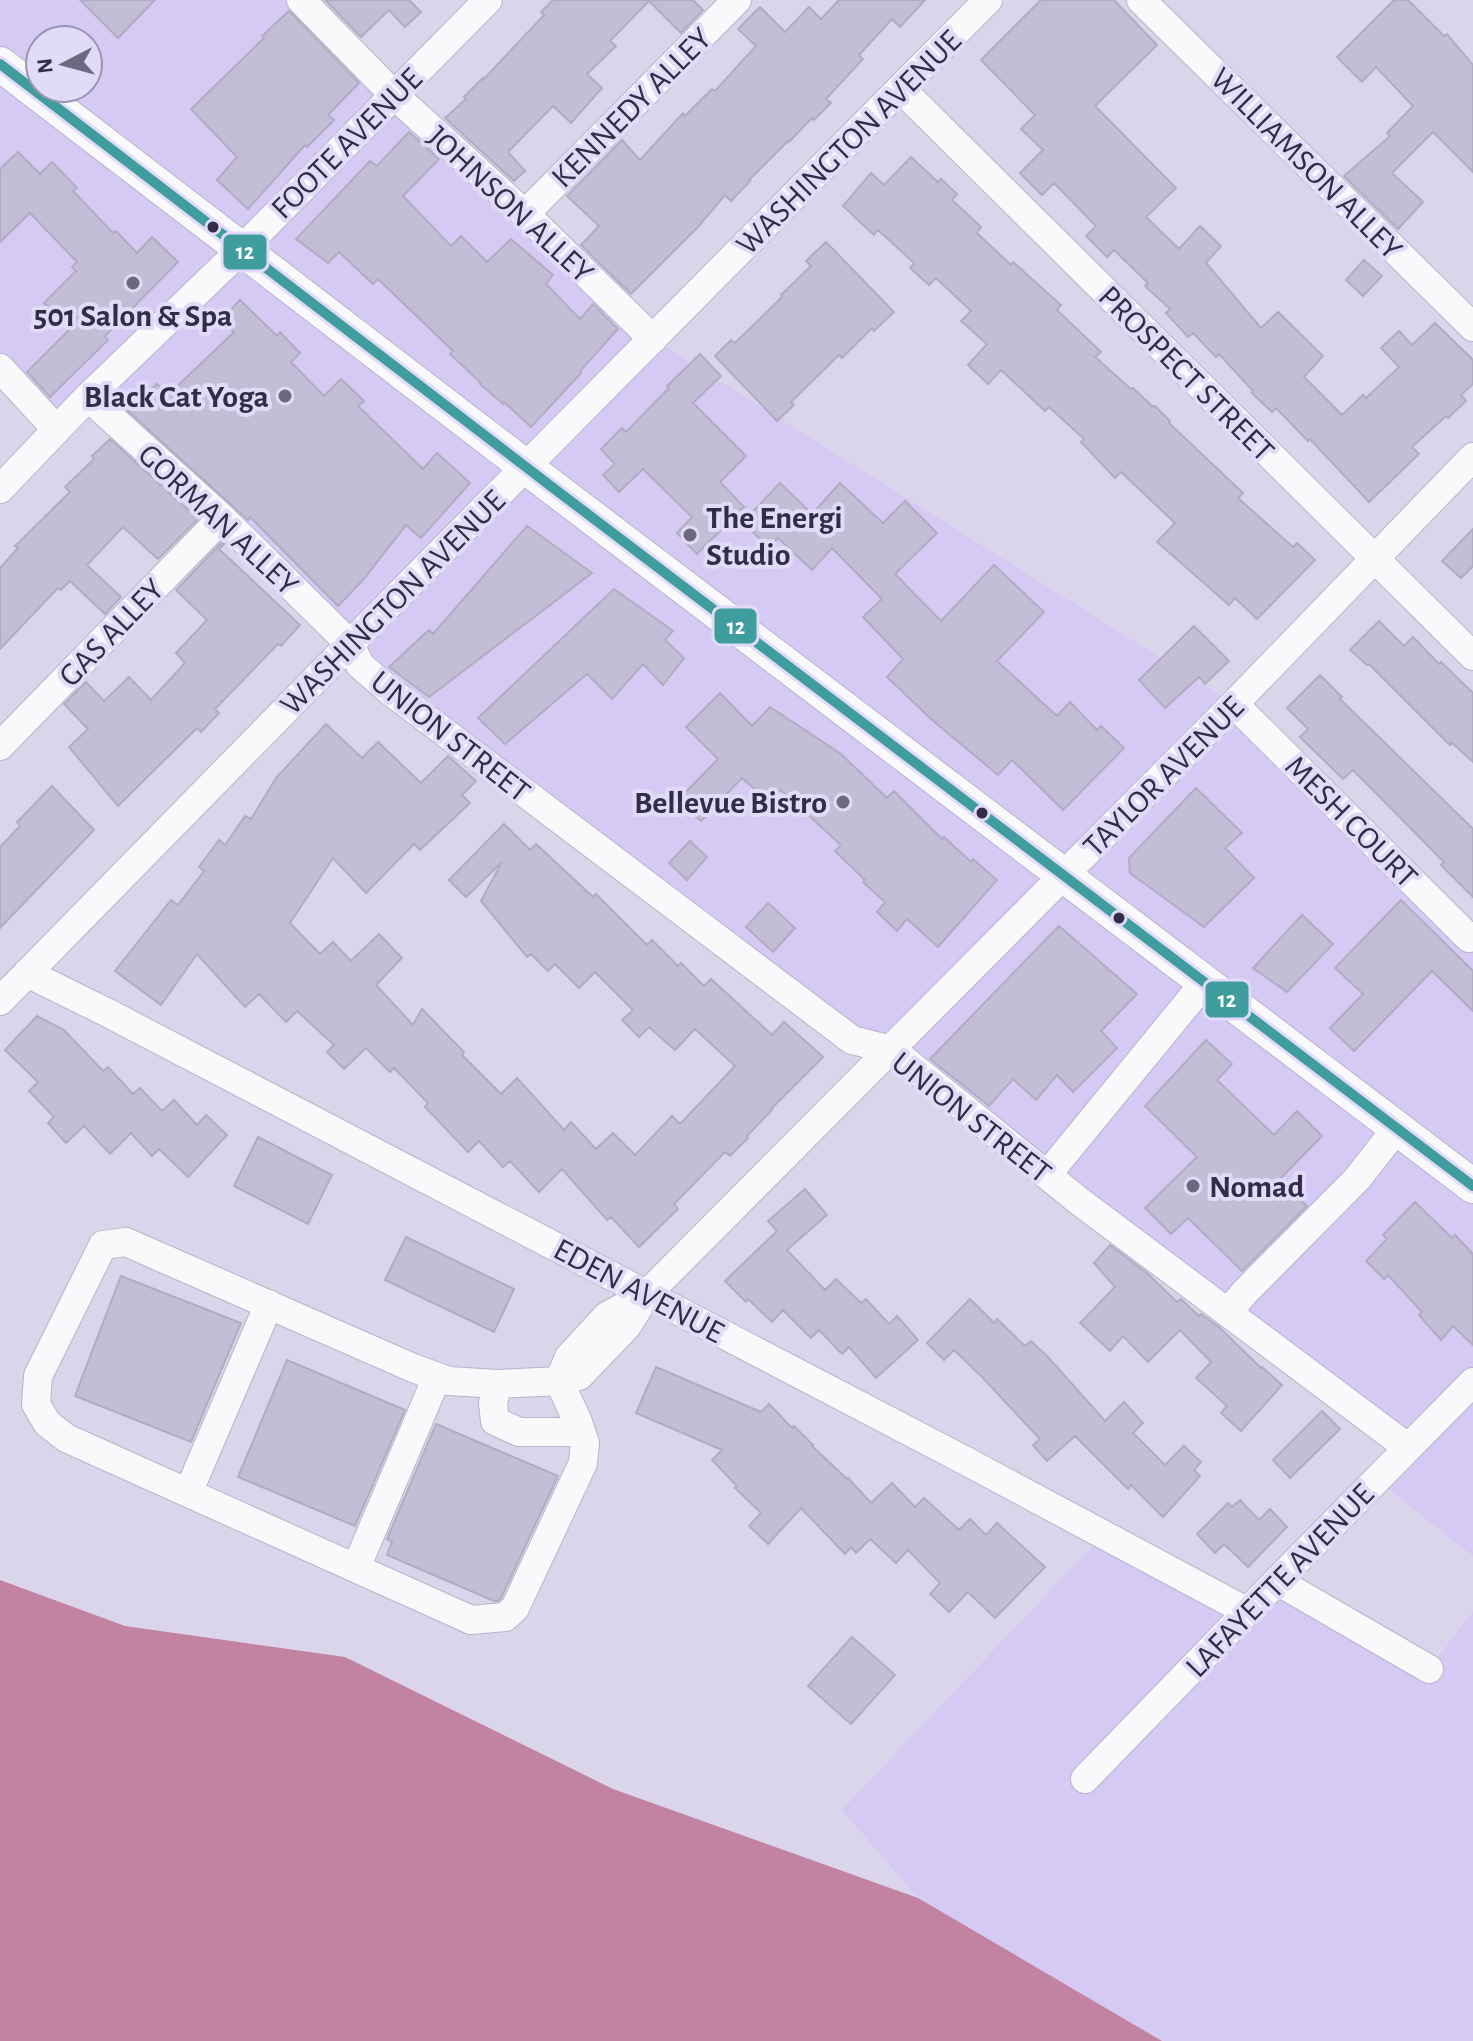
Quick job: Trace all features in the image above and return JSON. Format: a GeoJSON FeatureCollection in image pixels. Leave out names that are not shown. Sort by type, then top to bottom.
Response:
{"type":"FeatureCollection","features":[{"type":"Feature","properties":{"kind":"main road"},"geometry":{"type":"LineString","coordinates":[[0,64],[1473,1186]]}},
{"type":"Feature","properties":{"kind":"street","name":"JOHNSON ALLEY"},"geometry":{"type":"LineString","coordinates":[[301,0],[394,95],[525,214],[653,339]]}},
{"type":"Feature","properties":{"kind":"street","name":"FOOTE AVENUE"},"geometry":{"type":"LineString","coordinates":[[0,489],[88,397],[242,249],[488,0]]}},
{"type":"Feature","properties":{"kind":"street","name":"KENNEDY ALLEY"},"geometry":{"type":"LineString","coordinates":[[525,214],[737,0]]}},
{"type":"Feature","properties":{"kind":"street","name":"WASHINGTON AVENUE"},"geometry":{"type":"LineString","coordinates":[[0,1001],[988,0]]}},
{"type":"Feature","properties":{"kind":"street","name":"WILLIAMSON ALLEY"},"geometry":{"type":"LineString","coordinates":[[1141,0],[1473,327]]}},
{"type":"Feature","properties":{"kind":"street","name":"PROSPECT STREET"},"geometry":{"type":"LineString","coordinates":[[901,89],[1473,656]]}},
{"type":"Feature","properties":{"kind":"street"},"geometry":{"type":"LineString","coordinates":[[0,368],[57,430]]}},
{"type":"Feature","properties":{"kind":"street","name":"GORMAN ALLEY"},"geometry":{"type":"LineString","coordinates":[[88,397],[222,518],[350,644]]}},
{"type":"Feature","properties":{"kind":"street","name":"TAYLOR AVENUE"},"geometry":{"type":"LineString","coordinates":[[559,1381],[579,1376],[627,1326],[647,1294],[1234,704],[1473,457]]}},
{"type":"Feature","properties":{"kind":"street","name":"GAS ALLEY"},"geometry":{"type":"LineString","coordinates":[[0,746],[222,518]]}},
{"type":"Feature","properties":{"kind":"street","name":"UNION STREET"},"geometry":{"type":"LineString","coordinates":[[350,644],[360,665],[390,691],[852,1040],[892,1050],[1047,1175],[1407,1447]]}},
{"type":"Feature","properties":{"kind":"street","name":"MESH COURT"},"geometry":{"type":"LineString","coordinates":[[1234,704],[1469,938]]}},
{"type":"Feature","properties":{"kind":"street","name":"EDEN AVENUE"},"geometry":{"type":"LineString","coordinates":[[27,973],[647,1294],[1248,1612]]}},
{"type":"Feature","properties":{"kind":"street"},"geometry":{"type":"LineString","coordinates":[[1047,1175],[1205,982]]}},
{"type":"Feature","properties":{"kind":"street"},"geometry":{"type":"LineString","coordinates":[[1228,1312],[1357,1179],[1397,1128]]}},
{"type":"Feature","properties":{"kind":"street"},"geometry":{"type":"LineString","coordinates":[[126,1242],[449,1381],[498,1384],[559,1381],[585,1443],[583,1463],[515,1608],[505,1617],[471,1620],[66,1438],[47,1423],[36,1404],[38,1376],[103,1245],[126,1242]]}},
{"type":"Feature","properties":{"kind":"street"},"geometry":{"type":"LineString","coordinates":[[188,1493],[269,1304]]}},
{"type":"Feature","properties":{"kind":"street"},"geometry":{"type":"LineString","coordinates":[[356,1568],[437,1377]]}},
{"type":"Feature","properties":{"kind":"street","name":"LAFAYETTE AVENUE"},"geometry":{"type":"LineString","coordinates":[[1085,1779],[1473,1382]]}},
{"type":"Feature","properties":{"kind":"street"},"geometry":{"type":"LineString","coordinates":[[498,1384],[493,1403],[495,1421],[519,1432],[581,1432]]}},
{"type":"Feature","properties":{"kind":"street"},"geometry":{"type":"LineString","coordinates":[[1277,1581],[1429,1669]]}},
{"type":"Feature","properties":{"kind":"shaded area"},"geometry":{"type":"Polygon","coordinates":[[[0,0],[301,0],[653,339],[1234,704],[1473,942],[1473,1556],[1376,1479],[1407,1448],[921,1075],[852,1040],[390,691],[88,397],[57,430],[0,368],[0,0]]]}},
{"type":"Feature","properties":{"kind":"shaded area"},"geometry":{"type":"Polygon","coordinates":[[[1104,1534],[1248,1612],[1277,1581],[1429,1669],[1473,1611],[1473,2041],[1162,2041],[918,1898],[842,1810],[1104,1534]]]}},
{"type":"Feature","properties":{"kind":"shaded area"},"geometry":{"type":"Polygon","coordinates":[[[0,1580],[125,1626],[345,1657],[613,1789],[918,1898],[1162,2041],[0,2041],[0,1580]]]}},
{"type":"Feature","properties":{"kind":"building"},"geometry":{"type":"Polygon","coordinates":[[[80,0],[155,0],[118,38],[80,0]]]}},
{"type":"Feature","properties":{"kind":"building"},"geometry":{"type":"Polygon","coordinates":[[[325,0],[409,0],[421,12],[405,27],[389,10],[361,37],[325,0]]]}},
{"type":"Feature","properties":{"kind":"building"},"geometry":{"type":"Polygon","coordinates":[[[553,0],[693,0],[703,10],[681,33],[649,1],[610,41],[616,46],[587,74],[602,88],[571,123],[553,106],[508,152],[525,171],[514,181],[445,118],[544,15],[541,12],[553,0]]]}},
{"type":"Feature","properties":{"kind":"building"},"geometry":{"type":"Polygon","coordinates":[[[839,0],[925,0],[900,27],[892,19],[859,55],[863,59],[826,99],[831,103],[788,141],[731,201],[725,195],[697,228],[631,294],[581,245],[599,226],[567,196],[622,140],[640,160],[683,113],[685,116],[712,89],[715,91],[756,46],[738,29],[760,7],[785,32],[809,7],[821,19],[839,0]]]}},
{"type":"Feature","properties":{"kind":"building"},"geometry":{"type":"Polygon","coordinates":[[[1041,0],[1114,0],[1157,45],[1095,106],[1176,188],[1146,217],[1179,249],[1200,226],[1221,246],[1206,263],[1261,328],[1278,312],[1323,356],[1304,377],[1342,415],[1363,395],[1366,398],[1399,367],[1381,348],[1399,331],[1412,345],[1435,323],[1473,360],[1473,384],[1461,395],[1466,401],[1412,447],[1419,454],[1369,502],[1310,439],[1308,441],[1276,408],[1272,412],[1252,393],[1219,354],[1216,357],[1193,333],[1188,337],[1166,313],[1170,309],[1145,286],[1148,283],[1114,250],[1107,257],[1086,236],[1096,226],[1054,183],[1042,195],[1020,173],[1043,150],[1021,129],[1035,115],[981,60],[1041,0]]]}},
{"type":"Feature","properties":{"kind":"building"},"geometry":{"type":"Polygon","coordinates":[[[1394,0],[1408,0],[1444,36],[1447,34],[1473,65],[1473,172],[1433,132],[1392,173],[1423,202],[1398,229],[1344,176],[1390,136],[1387,133],[1413,106],[1376,67],[1362,82],[1337,57],[1394,0]]]}},
{"type":"Feature","properties":{"kind":"building"},"geometry":{"type":"Polygon","coordinates":[[[289,11],[359,83],[328,115],[334,120],[307,147],[305,145],[248,209],[217,180],[237,157],[191,109],[289,11]]]}},
{"type":"Feature","properties":{"kind":"building"},"geometry":{"type":"Polygon","coordinates":[[[409,132],[439,159],[403,196],[451,246],[461,236],[487,262],[511,239],[553,275],[546,284],[580,319],[593,304],[618,329],[531,427],[480,384],[450,354],[453,351],[378,279],[373,284],[339,252],[328,263],[296,239],[370,161],[377,166],[409,132]]]}},
{"type":"Feature","properties":{"kind":"building"},"geometry":{"type":"Polygon","coordinates":[[[18,152],[40,174],[52,162],[77,188],[73,191],[137,253],[152,237],[178,262],[105,336],[108,340],[50,397],[27,372],[70,329],[44,303],[76,271],[72,267],[77,262],[30,213],[0,242],[0,169],[18,152]]]}},
{"type":"Feature","properties":{"kind":"building"},"geometry":{"type":"Polygon","coordinates":[[[911,157],[938,182],[941,179],[957,194],[952,200],[981,227],[977,233],[1061,305],[1057,310],[1101,352],[1095,357],[1155,406],[1243,493],[1238,498],[1293,547],[1297,543],[1315,560],[1257,619],[1235,598],[1229,605],[1157,542],[1175,523],[1121,472],[1115,478],[1081,442],[1084,439],[1049,407],[1045,411],[1001,370],[988,384],[968,365],[987,344],[961,321],[971,311],[936,278],[929,285],[910,268],[914,263],[878,230],[874,235],[843,206],[871,173],[884,185],[911,157]]]}},
{"type":"Feature","properties":{"kind":"building"},"geometry":{"type":"Polygon","coordinates":[[[826,242],[894,312],[874,331],[872,328],[842,358],[839,355],[791,402],[794,405],[777,421],[715,356],[731,340],[735,343],[782,297],[811,266],[806,261],[826,242]]]}},
{"type":"Feature","properties":{"kind":"building"},"geometry":{"type":"Polygon","coordinates":[[[1364,260],[1382,276],[1363,296],[1346,280],[1364,260]]]}},
{"type":"Feature","properties":{"kind":"building"},"geometry":{"type":"Polygon","coordinates":[[[240,300],[277,336],[280,332],[300,353],[291,362],[324,396],[341,379],[364,401],[358,406],[423,469],[437,453],[470,483],[421,538],[406,525],[363,580],[338,606],[250,517],[248,520],[128,411],[157,384],[168,395],[234,332],[221,320],[240,300]]]}},
{"type":"Feature","properties":{"kind":"building"},"geometry":{"type":"Polygon","coordinates":[[[700,354],[721,376],[693,403],[746,456],[720,482],[744,507],[697,554],[677,533],[692,517],[643,469],[619,492],[603,475],[615,464],[601,449],[622,428],[626,432],[700,354]]]}},
{"type":"Feature","properties":{"kind":"building"},"geometry":{"type":"Polygon","coordinates":[[[110,439],[198,519],[158,559],[123,527],[87,565],[121,597],[105,614],[70,581],[61,590],[58,588],[0,649],[0,568],[18,548],[15,546],[70,492],[65,487],[110,439]]]}},
{"type":"Feature","properties":{"kind":"building"},"geometry":{"type":"Polygon","coordinates":[[[780,483],[812,514],[840,483],[883,523],[905,501],[937,533],[895,574],[941,621],[994,565],[1044,612],[997,661],[1057,716],[1070,702],[1097,730],[1101,726],[1124,748],[1063,810],[1012,760],[998,775],[887,677],[903,659],[863,617],[882,599],[832,548],[812,570],[778,538],[769,548],[743,522],[780,483]]]}},
{"type":"Feature","properties":{"kind":"building"},"geometry":{"type":"Polygon","coordinates":[[[527,526],[592,573],[429,697],[389,667],[429,630],[433,634],[527,526]]]}},
{"type":"Feature","properties":{"kind":"building"},"geometry":{"type":"Polygon","coordinates":[[[1473,529],[1473,566],[1461,578],[1442,561],[1473,529]]]}},
{"type":"Feature","properties":{"kind":"building"},"geometry":{"type":"Polygon","coordinates":[[[222,542],[224,544],[219,549],[300,625],[215,709],[219,713],[201,732],[197,728],[118,806],[69,747],[88,729],[64,704],[86,682],[104,701],[129,677],[151,700],[185,663],[176,653],[207,620],[176,590],[222,542]]]}},
{"type":"Feature","properties":{"kind":"building"},"geometry":{"type":"Polygon","coordinates":[[[614,589],[673,631],[665,640],[684,658],[663,685],[643,664],[612,699],[587,674],[505,744],[478,718],[614,589]]]}},
{"type":"Feature","properties":{"kind":"building"},"geometry":{"type":"Polygon","coordinates":[[[1379,621],[1404,646],[1413,637],[1473,693],[1473,762],[1452,743],[1450,745],[1370,665],[1350,650],[1379,621]]]}},
{"type":"Feature","properties":{"kind":"building"},"geometry":{"type":"Polygon","coordinates":[[[1194,626],[1229,661],[1205,684],[1199,677],[1165,708],[1139,680],[1194,626]]]}},
{"type":"Feature","properties":{"kind":"building"},"geometry":{"type":"Polygon","coordinates":[[[1320,675],[1342,697],[1340,699],[1473,829],[1473,897],[1441,865],[1444,862],[1353,770],[1343,779],[1300,737],[1308,729],[1287,708],[1320,675]]]}},
{"type":"Feature","properties":{"kind":"building"},"geometry":{"type":"Polygon","coordinates":[[[720,693],[752,726],[770,707],[841,754],[887,798],[894,791],[942,839],[944,837],[971,862],[973,859],[997,880],[938,947],[907,919],[897,931],[877,912],[885,902],[835,851],[841,845],[781,790],[768,801],[742,778],[701,821],[677,801],[718,759],[686,727],[720,693]]]}},
{"type":"Feature","properties":{"kind":"building"},"geometry":{"type":"Polygon","coordinates":[[[326,724],[362,758],[378,742],[421,783],[448,756],[476,781],[462,795],[470,803],[420,850],[414,844],[366,893],[333,858],[290,923],[320,954],[333,942],[351,961],[379,934],[402,958],[376,985],[413,1025],[422,1009],[501,1094],[517,1078],[564,1130],[571,1122],[596,1149],[613,1133],[635,1155],[672,1116],[680,1124],[735,1066],[695,1029],[675,1050],[649,1027],[639,1037],[622,1020],[633,1010],[595,972],[579,988],[555,964],[548,971],[531,954],[527,957],[481,901],[502,862],[466,897],[449,880],[504,824],[530,850],[536,844],[593,897],[596,894],[647,945],[652,940],[704,986],[711,979],[772,1035],[784,1022],[823,1057],[730,1156],[725,1152],[674,1204],[678,1209],[639,1247],[611,1217],[607,1220],[562,1169],[539,1192],[510,1161],[503,1167],[479,1141],[468,1152],[425,1107],[428,1103],[394,1068],[390,1072],[366,1048],[344,1069],[327,1052],[334,1045],[297,1011],[286,1022],[259,994],[245,1007],[197,954],[161,1005],[115,971],[171,900],[178,905],[204,871],[199,867],[219,840],[225,845],[245,816],[251,819],[276,778],[326,724]]]}},
{"type":"Feature","properties":{"kind":"building"},"geometry":{"type":"Polygon","coordinates":[[[52,786],[94,830],[0,928],[0,847],[20,826],[17,822],[52,786]]]}},
{"type":"Feature","properties":{"kind":"building"},"geometry":{"type":"Polygon","coordinates":[[[1196,788],[1242,833],[1225,848],[1254,878],[1204,927],[1130,873],[1129,858],[1196,788]]]}},
{"type":"Feature","properties":{"kind":"building"},"geometry":{"type":"Polygon","coordinates":[[[690,841],[707,857],[687,880],[669,863],[690,841]]]}},
{"type":"Feature","properties":{"kind":"building"},"geometry":{"type":"Polygon","coordinates":[[[1401,900],[1473,971],[1473,1011],[1432,971],[1354,1051],[1330,1028],[1363,994],[1335,968],[1401,900]]]}},
{"type":"Feature","properties":{"kind":"building"},"geometry":{"type":"Polygon","coordinates":[[[768,903],[795,928],[773,952],[746,927],[768,903]]]}},
{"type":"Feature","properties":{"kind":"building"},"geometry":{"type":"Polygon","coordinates":[[[1302,915],[1333,944],[1287,992],[1253,968],[1302,915]]]}},
{"type":"Feature","properties":{"kind":"building"},"geometry":{"type":"Polygon","coordinates":[[[1059,926],[1137,994],[1101,1031],[1117,1048],[1073,1092],[1057,1075],[1036,1100],[1013,1079],[989,1106],[930,1059],[1059,926]]]}},
{"type":"Feature","properties":{"kind":"building"},"geometry":{"type":"Polygon","coordinates":[[[37,1016],[64,1030],[103,1071],[108,1067],[133,1094],[140,1088],[162,1111],[174,1100],[197,1125],[206,1115],[227,1135],[188,1177],[159,1149],[152,1156],[131,1133],[110,1154],[84,1126],[66,1143],[48,1123],[54,1117],[29,1091],[38,1082],[5,1050],[37,1016]]]}},
{"type":"Feature","properties":{"kind":"building"},"geometry":{"type":"Polygon","coordinates":[[[1206,1040],[1232,1064],[1217,1080],[1274,1135],[1297,1111],[1322,1136],[1280,1179],[1307,1206],[1242,1271],[1188,1218],[1171,1234],[1145,1208],[1197,1157],[1145,1106],[1206,1040]]]}},
{"type":"Feature","properties":{"kind":"building"},"geometry":{"type":"Polygon","coordinates":[[[258,1137],[332,1175],[308,1224],[234,1186],[258,1137]]]}},
{"type":"Feature","properties":{"kind":"building"},"geometry":{"type":"Polygon","coordinates":[[[805,1189],[827,1215],[787,1250],[825,1290],[836,1279],[861,1303],[866,1299],[889,1324],[897,1316],[918,1340],[876,1378],[849,1347],[842,1354],[819,1330],[811,1338],[783,1310],[772,1322],[725,1281],[777,1231],[768,1221],[805,1189]]]}},
{"type":"Feature","properties":{"kind":"building"},"geometry":{"type":"Polygon","coordinates":[[[1415,1202],[1473,1254],[1473,1345],[1453,1326],[1441,1340],[1419,1315],[1422,1312],[1388,1275],[1384,1279],[1366,1261],[1387,1239],[1383,1235],[1415,1202]]]}},
{"type":"Feature","properties":{"kind":"building"},"geometry":{"type":"Polygon","coordinates":[[[406,1237],[514,1289],[494,1332],[385,1280],[406,1237]]]}},
{"type":"Feature","properties":{"kind":"building"},"geometry":{"type":"Polygon","coordinates":[[[1110,1245],[1147,1273],[1177,1302],[1181,1299],[1199,1316],[1201,1314],[1219,1327],[1282,1385],[1241,1431],[1221,1413],[1227,1406],[1196,1378],[1211,1362],[1180,1330],[1148,1362],[1123,1336],[1110,1351],[1080,1323],[1115,1287],[1094,1263],[1110,1245]]]}},
{"type":"Feature","properties":{"kind":"building"},"geometry":{"type":"Polygon","coordinates":[[[121,1276],[241,1323],[191,1442],[75,1396],[121,1276]]]}},
{"type":"Feature","properties":{"kind":"building"},"geometry":{"type":"Polygon","coordinates":[[[970,1299],[994,1323],[997,1319],[1025,1346],[1031,1341],[1105,1421],[1124,1402],[1143,1423],[1133,1433],[1165,1465],[1184,1446],[1201,1462],[1194,1470],[1200,1476],[1163,1517],[1131,1485],[1128,1489],[1075,1436],[1047,1461],[1033,1445],[1040,1439],[982,1377],[954,1350],[944,1360],[927,1343],[970,1299]]]}},
{"type":"Feature","properties":{"kind":"building"},"geometry":{"type":"Polygon","coordinates":[[[287,1360],[405,1410],[355,1526],[238,1477],[287,1360]]]}},
{"type":"Feature","properties":{"kind":"building"},"geometry":{"type":"Polygon","coordinates":[[[656,1367],[761,1412],[769,1404],[871,1503],[892,1483],[915,1507],[924,1498],[959,1530],[970,1519],[986,1535],[997,1523],[1045,1567],[995,1618],[968,1592],[949,1612],[930,1594],[940,1583],[908,1550],[896,1563],[870,1539],[856,1553],[851,1547],[845,1554],[801,1508],[768,1544],[749,1526],[761,1513],[712,1460],[722,1450],[636,1413],[656,1367]]]}},
{"type":"Feature","properties":{"kind":"building"},"geometry":{"type":"Polygon","coordinates":[[[1322,1411],[1340,1429],[1290,1478],[1273,1460],[1322,1411]]]}},
{"type":"Feature","properties":{"kind":"building"},"geometry":{"type":"Polygon","coordinates":[[[436,1424],[558,1476],[498,1601],[387,1555],[392,1542],[387,1539],[436,1424]]]}},
{"type":"Feature","properties":{"kind":"building"},"geometry":{"type":"Polygon","coordinates":[[[1240,1500],[1259,1520],[1270,1509],[1287,1527],[1248,1567],[1224,1544],[1215,1553],[1197,1534],[1228,1503],[1232,1507],[1240,1500]]]}},
{"type":"Feature","properties":{"kind":"building"},"geometry":{"type":"Polygon","coordinates":[[[852,1637],[895,1675],[851,1724],[808,1686],[852,1637]]]}},
{"type":"Feature","properties":{"kind":"transit line","name":"12"},"geometry":{"type":"LineString","coordinates":[[0,64],[1473,1186]]}},
{"type":"Feature","properties":{"kind":"place","name":"501 Salon & Spa"},"geometry":{"type":"Point","coordinates":[133,283]}},
{"type":"Feature","properties":{"kind":"place","name":"Black Cat Yoga"},"geometry":{"type":"Point","coordinates":[285,396]}},
{"type":"Feature","properties":{"kind":"place","name":"The Energi Studio"},"geometry":{"type":"Point","coordinates":[690,535]}},
{"type":"Feature","properties":{"kind":"place","name":"Bellevue Bistro"},"geometry":{"type":"Point","coordinates":[843,802]}},
{"type":"Feature","properties":{"kind":"place","name":"Nomad"},"geometry":{"type":"Point","coordinates":[1193,1186]}}]}
